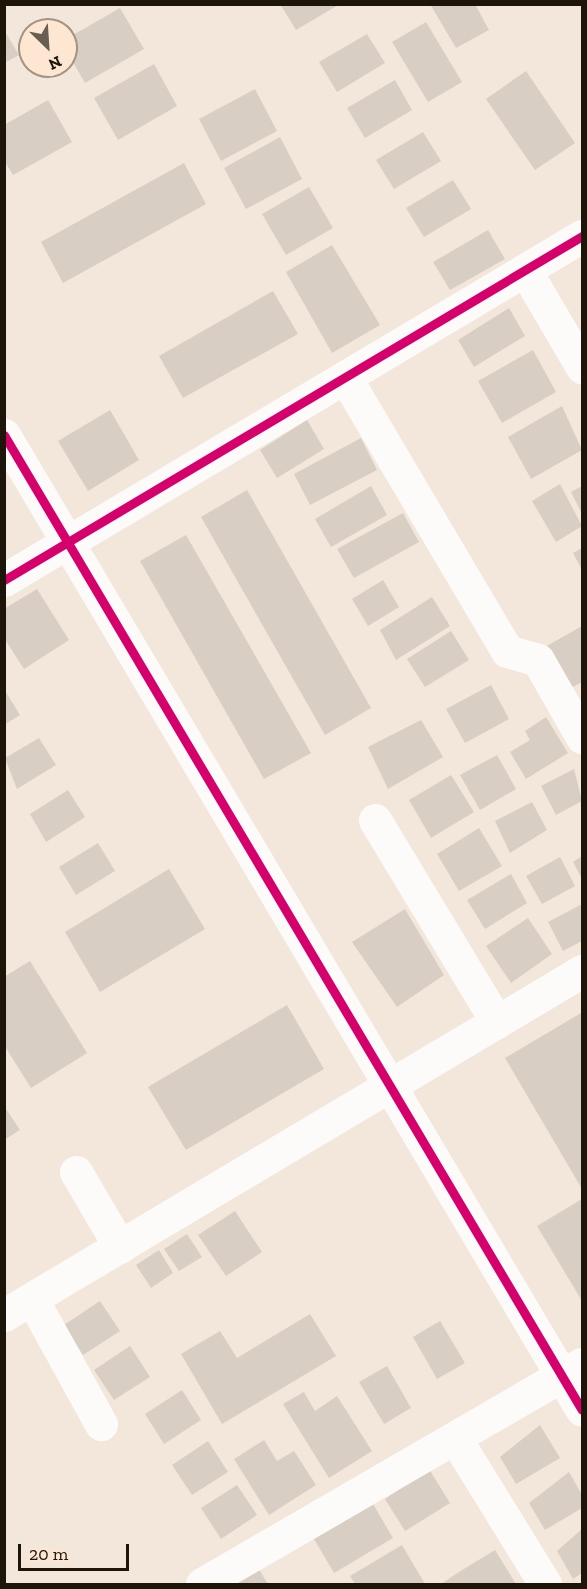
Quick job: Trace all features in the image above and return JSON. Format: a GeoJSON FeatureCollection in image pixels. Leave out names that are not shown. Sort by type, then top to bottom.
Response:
{"type":"FeatureCollection","features":[{"type":"Feature","properties":{"kind":"street"},"geometry":{"type":"LineString","coordinates":[[4,580],[582,236]]}},
{"type":"Feature","properties":{"kind":"street"},"geometry":{"type":"LineString","coordinates":[[525,270],[582,367]]}},
{"type":"Feature","properties":{"kind":"street"},"geometry":{"type":"LineString","coordinates":[[345,377],[507,651],[538,660],[582,737]]}},
{"type":"Feature","properties":{"kind":"street"},"geometry":{"type":"LineString","coordinates":[[4,435],[390,1087],[573,1370],[582,1410]]}},
{"type":"Feature","properties":{"kind":"street"},"geometry":{"type":"LineString","coordinates":[[375,820],[497,1022]]}},
{"type":"Feature","properties":{"kind":"street"},"geometry":{"type":"LineString","coordinates":[[101,1424],[18,1307],[582,971]]}},
{"type":"Feature","properties":{"kind":"street"},"geometry":{"type":"LineString","coordinates":[[76,1172],[120,1247]]}},
{"type":"Feature","properties":{"kind":"street"},"geometry":{"type":"LineString","coordinates":[[202,1584],[573,1370]]}},
{"type":"Feature","properties":{"kind":"street"},"geometry":{"type":"LineString","coordinates":[[455,1438],[545,1584]]}},
{"type":"Feature","properties":{"kind":"building"},"geometry":{"type":"Polygon","coordinates":[[[280,4],[340,4],[296,30],[280,4]]]}},
{"type":"Feature","properties":{"kind":"building"},"geometry":{"type":"Polygon","coordinates":[[[430,4],[475,4],[489,30],[456,48],[430,4]]]}},
{"type":"Feature","properties":{"kind":"building"},"geometry":{"type":"Polygon","coordinates":[[[120,8],[144,49],[85,83],[78,71],[78,32],[120,8]]]}},
{"type":"Feature","properties":{"kind":"building"},"geometry":{"type":"Polygon","coordinates":[[[426,22],[462,82],[428,102],[392,42],[426,22]]]}},
{"type":"Feature","properties":{"kind":"building"},"geometry":{"type":"Polygon","coordinates":[[[4,30],[18,56],[4,63],[4,30]]]}},
{"type":"Feature","properties":{"kind":"building"},"geometry":{"type":"Polygon","coordinates":[[[367,34],[385,63],[337,92],[319,62],[367,34]]]}},
{"type":"Feature","properties":{"kind":"building"},"geometry":{"type":"Polygon","coordinates":[[[154,64],[177,106],[118,140],[94,98],[154,64]]]}},
{"type":"Feature","properties":{"kind":"building"},"geometry":{"type":"Polygon","coordinates":[[[526,71],[575,143],[535,170],[486,99],[526,71]]]}},
{"type":"Feature","properties":{"kind":"building"},"geometry":{"type":"Polygon","coordinates":[[[395,80],[412,110],[365,138],[347,108],[395,80]]]}},
{"type":"Feature","properties":{"kind":"building"},"geometry":{"type":"Polygon","coordinates":[[[255,89],[277,131],[221,161],[199,119],[255,89]]]}},
{"type":"Feature","properties":{"kind":"building"},"geometry":{"type":"Polygon","coordinates":[[[48,100],[72,142],[13,175],[4,160],[4,125],[48,100]]]}},
{"type":"Feature","properties":{"kind":"building"},"geometry":{"type":"Polygon","coordinates":[[[423,132],[441,161],[394,189],[376,160],[423,132]]]}},
{"type":"Feature","properties":{"kind":"building"},"geometry":{"type":"Polygon","coordinates":[[[280,137],[302,179],[246,209],[224,168],[280,137]]]}},
{"type":"Feature","properties":{"kind":"building"},"geometry":{"type":"Polygon","coordinates":[[[184,163],[206,204],[63,283],[41,242],[184,163]]]}},
{"type":"Feature","properties":{"kind":"building"},"geometry":{"type":"Polygon","coordinates":[[[453,180],[471,209],[424,237],[406,208],[453,180]]]}},
{"type":"Feature","properties":{"kind":"building"},"geometry":{"type":"Polygon","coordinates":[[[309,187],[333,228],[286,255],[262,214],[309,187]]]}},
{"type":"Feature","properties":{"kind":"building"},"geometry":{"type":"Polygon","coordinates":[[[488,230],[505,259],[450,290],[433,262],[488,230]]]}},
{"type":"Feature","properties":{"kind":"building"},"geometry":{"type":"Polygon","coordinates":[[[332,245],[380,325],[332,353],[286,272],[332,245]]]}},
{"type":"Feature","properties":{"kind":"building"},"geometry":{"type":"Polygon","coordinates":[[[273,291],[298,334],[183,398],[159,356],[273,291]]]}},
{"type":"Feature","properties":{"kind":"building"},"geometry":{"type":"Polygon","coordinates":[[[509,308],[525,336],[474,367],[458,340],[509,308]]]}},
{"type":"Feature","properties":{"kind":"building"},"geometry":{"type":"Polygon","coordinates":[[[533,350],[556,392],[502,423],[478,381],[533,350]]]}},
{"type":"Feature","properties":{"kind":"building"},"geometry":{"type":"Polygon","coordinates":[[[562,406],[582,450],[531,479],[508,437],[562,406]]]}},
{"type":"Feature","properties":{"kind":"building"},"geometry":{"type":"Polygon","coordinates":[[[110,410],[139,460],[88,491],[58,441],[110,410]]]}},
{"type":"Feature","properties":{"kind":"building"},"geometry":{"type":"Polygon","coordinates":[[[307,420],[324,449],[277,478],[260,450],[307,420]]]}},
{"type":"Feature","properties":{"kind":"building"},"geometry":{"type":"Polygon","coordinates":[[[361,438],[377,470],[310,505],[294,474],[361,438]]]}},
{"type":"Feature","properties":{"kind":"building"},"geometry":{"type":"Polygon","coordinates":[[[560,484],[582,526],[556,542],[532,501],[560,484]]]}},
{"type":"Feature","properties":{"kind":"building"},"geometry":{"type":"Polygon","coordinates":[[[371,486],[387,515],[331,547],[315,519],[371,486]]]}},
{"type":"Feature","properties":{"kind":"building"},"geometry":{"type":"Polygon","coordinates":[[[582,486],[582,514],[571,492],[582,486]]]}},
{"type":"Feature","properties":{"kind":"building"},"geometry":{"type":"Polygon","coordinates":[[[247,490],[371,708],[325,735],[201,517],[247,490]]]}},
{"type":"Feature","properties":{"kind":"building"},"geometry":{"type":"Polygon","coordinates":[[[403,513],[419,542],[354,578],[337,549],[403,513]]]}},
{"type":"Feature","properties":{"kind":"building"},"geometry":{"type":"Polygon","coordinates":[[[186,535],[311,753],[264,779],[140,561],[186,535]]]}},
{"type":"Feature","properties":{"kind":"building"},"geometry":{"type":"Polygon","coordinates":[[[582,548],[582,570],[573,553],[582,548]]]}},
{"type":"Feature","properties":{"kind":"building"},"geometry":{"type":"Polygon","coordinates":[[[383,580],[399,607],[368,626],[352,599],[383,580]]]}},
{"type":"Feature","properties":{"kind":"building"},"geometry":{"type":"Polygon","coordinates":[[[37,589],[69,640],[24,669],[4,638],[4,609],[37,589]]]}},
{"type":"Feature","properties":{"kind":"building"},"geometry":{"type":"Polygon","coordinates":[[[432,597],[450,626],[396,660],[380,630],[432,597]]]}},
{"type":"Feature","properties":{"kind":"building"},"geometry":{"type":"Polygon","coordinates":[[[582,626],[582,682],[569,689],[545,647],[582,626]]]}},
{"type":"Feature","properties":{"kind":"building"},"geometry":{"type":"Polygon","coordinates":[[[451,631],[469,660],[425,687],[407,659],[451,631]]]}},
{"type":"Feature","properties":{"kind":"building"},"geometry":{"type":"Polygon","coordinates":[[[491,685],[509,719],[465,743],[446,709],[491,685]]]}},
{"type":"Feature","properties":{"kind":"building"},"geometry":{"type":"Polygon","coordinates":[[[4,689],[20,715],[4,725],[4,689]]]}},
{"type":"Feature","properties":{"kind":"building"},"geometry":{"type":"Polygon","coordinates":[[[546,717],[568,753],[526,779],[510,752],[530,740],[525,731],[546,717]]]}},
{"type":"Feature","properties":{"kind":"building"},"geometry":{"type":"Polygon","coordinates":[[[421,720],[443,757],[388,789],[368,747],[421,720]]]}},
{"type":"Feature","properties":{"kind":"building"},"geometry":{"type":"Polygon","coordinates":[[[39,738],[56,765],[17,789],[5,758],[39,738]]]}},
{"type":"Feature","properties":{"kind":"building"},"geometry":{"type":"Polygon","coordinates":[[[497,755],[516,789],[480,810],[460,775],[497,755]]]}},
{"type":"Feature","properties":{"kind":"building"},"geometry":{"type":"Polygon","coordinates":[[[574,769],[582,801],[556,815],[541,786],[574,769]]]}},
{"type":"Feature","properties":{"kind":"building"},"geometry":{"type":"Polygon","coordinates":[[[451,775],[474,812],[431,838],[409,800],[451,775]]]}},
{"type":"Feature","properties":{"kind":"building"},"geometry":{"type":"Polygon","coordinates":[[[68,790],[85,817],[46,842],[30,814],[68,790]]]}},
{"type":"Feature","properties":{"kind":"building"},"geometry":{"type":"Polygon","coordinates":[[[532,802],[547,830],[510,853],[495,821],[532,802]]]}},
{"type":"Feature","properties":{"kind":"building"},"geometry":{"type":"Polygon","coordinates":[[[479,828],[502,866],[459,891],[437,854],[479,828]]]}},
{"type":"Feature","properties":{"kind":"building"},"geometry":{"type":"Polygon","coordinates":[[[98,843],[115,871],[76,895],[59,867],[98,843]]]}},
{"type":"Feature","properties":{"kind":"building"},"geometry":{"type":"Polygon","coordinates":[[[582,856],[582,879],[573,862],[582,856]]]}},
{"type":"Feature","properties":{"kind":"building"},"geometry":{"type":"Polygon","coordinates":[[[560,857],[575,886],[542,904],[526,876],[560,857]]]}},
{"type":"Feature","properties":{"kind":"building"},"geometry":{"type":"Polygon","coordinates":[[[169,869],[205,929],[100,992],[65,932],[169,869]]]}},
{"type":"Feature","properties":{"kind":"building"},"geometry":{"type":"Polygon","coordinates":[[[511,874],[527,903],[485,929],[467,900],[511,874]]]}},
{"type":"Feature","properties":{"kind":"building"},"geometry":{"type":"Polygon","coordinates":[[[582,904],[582,941],[563,951],[548,922],[582,904]]]}},
{"type":"Feature","properties":{"kind":"building"},"geometry":{"type":"Polygon","coordinates":[[[405,909],[444,975],[397,1007],[352,942],[405,909]]]}},
{"type":"Feature","properties":{"kind":"building"},"geometry":{"type":"Polygon","coordinates":[[[528,918],[552,954],[511,983],[486,946],[528,918]]]}},
{"type":"Feature","properties":{"kind":"building"},"geometry":{"type":"Polygon","coordinates":[[[30,961],[87,1053],[31,1088],[4,1045],[4,977],[30,961]]]}},
{"type":"Feature","properties":{"kind":"building"},"geometry":{"type":"Polygon","coordinates":[[[287,1005],[324,1069],[186,1150],[148,1087],[287,1005]]]}},
{"type":"Feature","properties":{"kind":"building"},"geometry":{"type":"Polygon","coordinates":[[[581,1013],[582,1015],[582,1189],[505,1058],[581,1013]]]}},
{"type":"Feature","properties":{"kind":"building"},"geometry":{"type":"Polygon","coordinates":[[[4,1106],[20,1130],[4,1140],[4,1106]]]}},
{"type":"Feature","properties":{"kind":"building"},"geometry":{"type":"Polygon","coordinates":[[[582,1199],[582,1301],[537,1226],[582,1199]]]}},
{"type":"Feature","properties":{"kind":"building"},"geometry":{"type":"Polygon","coordinates":[[[235,1211],[262,1252],[226,1276],[198,1235],[235,1211]]]}},
{"type":"Feature","properties":{"kind":"building"},"geometry":{"type":"Polygon","coordinates":[[[187,1234],[202,1257],[179,1271],[164,1249],[187,1234]]]}},
{"type":"Feature","properties":{"kind":"building"},"geometry":{"type":"Polygon","coordinates":[[[159,1250],[173,1273],[151,1288],[136,1265],[159,1250]]]}},
{"type":"Feature","properties":{"kind":"building"},"geometry":{"type":"Polygon","coordinates":[[[100,1301],[120,1331],[83,1355],[64,1325],[100,1301]]]}},
{"type":"Feature","properties":{"kind":"building"},"geometry":{"type":"Polygon","coordinates":[[[310,1314],[336,1356],[222,1424],[181,1354],[220,1331],[237,1358],[310,1314]]]}},
{"type":"Feature","properties":{"kind":"building"},"geometry":{"type":"Polygon","coordinates":[[[440,1321],[465,1363],[437,1379],[413,1337],[440,1321]]]}},
{"type":"Feature","properties":{"kind":"building"},"geometry":{"type":"Polygon","coordinates":[[[130,1346],[150,1377],[114,1400],[94,1370],[130,1346]]]}},
{"type":"Feature","properties":{"kind":"building"},"geometry":{"type":"Polygon","coordinates":[[[387,1366],[411,1408],[384,1424],[359,1382],[387,1366]]]}},
{"type":"Feature","properties":{"kind":"building"},"geometry":{"type":"Polygon","coordinates":[[[182,1390],[201,1420],[164,1444],[145,1414],[182,1390]]]}},
{"type":"Feature","properties":{"kind":"building"},"geometry":{"type":"Polygon","coordinates":[[[304,1392],[315,1411],[337,1396],[372,1451],[329,1478],[283,1404],[304,1392]]]}},
{"type":"Feature","properties":{"kind":"building"},"geometry":{"type":"Polygon","coordinates":[[[540,1425],[560,1458],[516,1484],[500,1457],[540,1425]]]}},
{"type":"Feature","properties":{"kind":"building"},"geometry":{"type":"Polygon","coordinates":[[[264,1440],[277,1461],[294,1451],[316,1485],[269,1515],[234,1459],[264,1440]]]}},
{"type":"Feature","properties":{"kind":"building"},"geometry":{"type":"Polygon","coordinates":[[[208,1441],[228,1472],[192,1495],[172,1465],[208,1441]]]}},
{"type":"Feature","properties":{"kind":"building"},"geometry":{"type":"Polygon","coordinates":[[[429,1469],[450,1503],[405,1531],[385,1499],[429,1469]]]}},
{"type":"Feature","properties":{"kind":"building"},"geometry":{"type":"Polygon","coordinates":[[[569,1472],[582,1495],[582,1508],[545,1530],[529,1503],[569,1472]]]}},
{"type":"Feature","properties":{"kind":"building"},"geometry":{"type":"Polygon","coordinates":[[[237,1485],[257,1515],[221,1539],[201,1508],[237,1485]]]}},
{"type":"Feature","properties":{"kind":"building"},"geometry":{"type":"Polygon","coordinates":[[[373,1504],[393,1538],[334,1573],[314,1539],[373,1504]]]}},
{"type":"Feature","properties":{"kind":"building"},"geometry":{"type":"Polygon","coordinates":[[[582,1529],[582,1573],[573,1579],[557,1551],[582,1529]]]}},
{"type":"Feature","properties":{"kind":"building"},"geometry":{"type":"Polygon","coordinates":[[[402,1545],[425,1584],[355,1584],[350,1576],[402,1545]]]}},
{"type":"Feature","properties":{"kind":"building"},"geometry":{"type":"Polygon","coordinates":[[[495,1550],[516,1584],[441,1584],[459,1572],[495,1550]]]}},
{"type":"Feature","properties":{"kind":"building"},"geometry":{"type":"Polygon","coordinates":[[[258,1568],[268,1584],[230,1584],[258,1568]]]}},
{"type":"Feature","properties":{"kind":"cycle path"},"geometry":{"type":"LineString","coordinates":[[4,580],[582,236]]}},
{"type":"Feature","properties":{"kind":"cycle path"},"geometry":{"type":"LineString","coordinates":[[4,435],[582,1410]]}}]}
